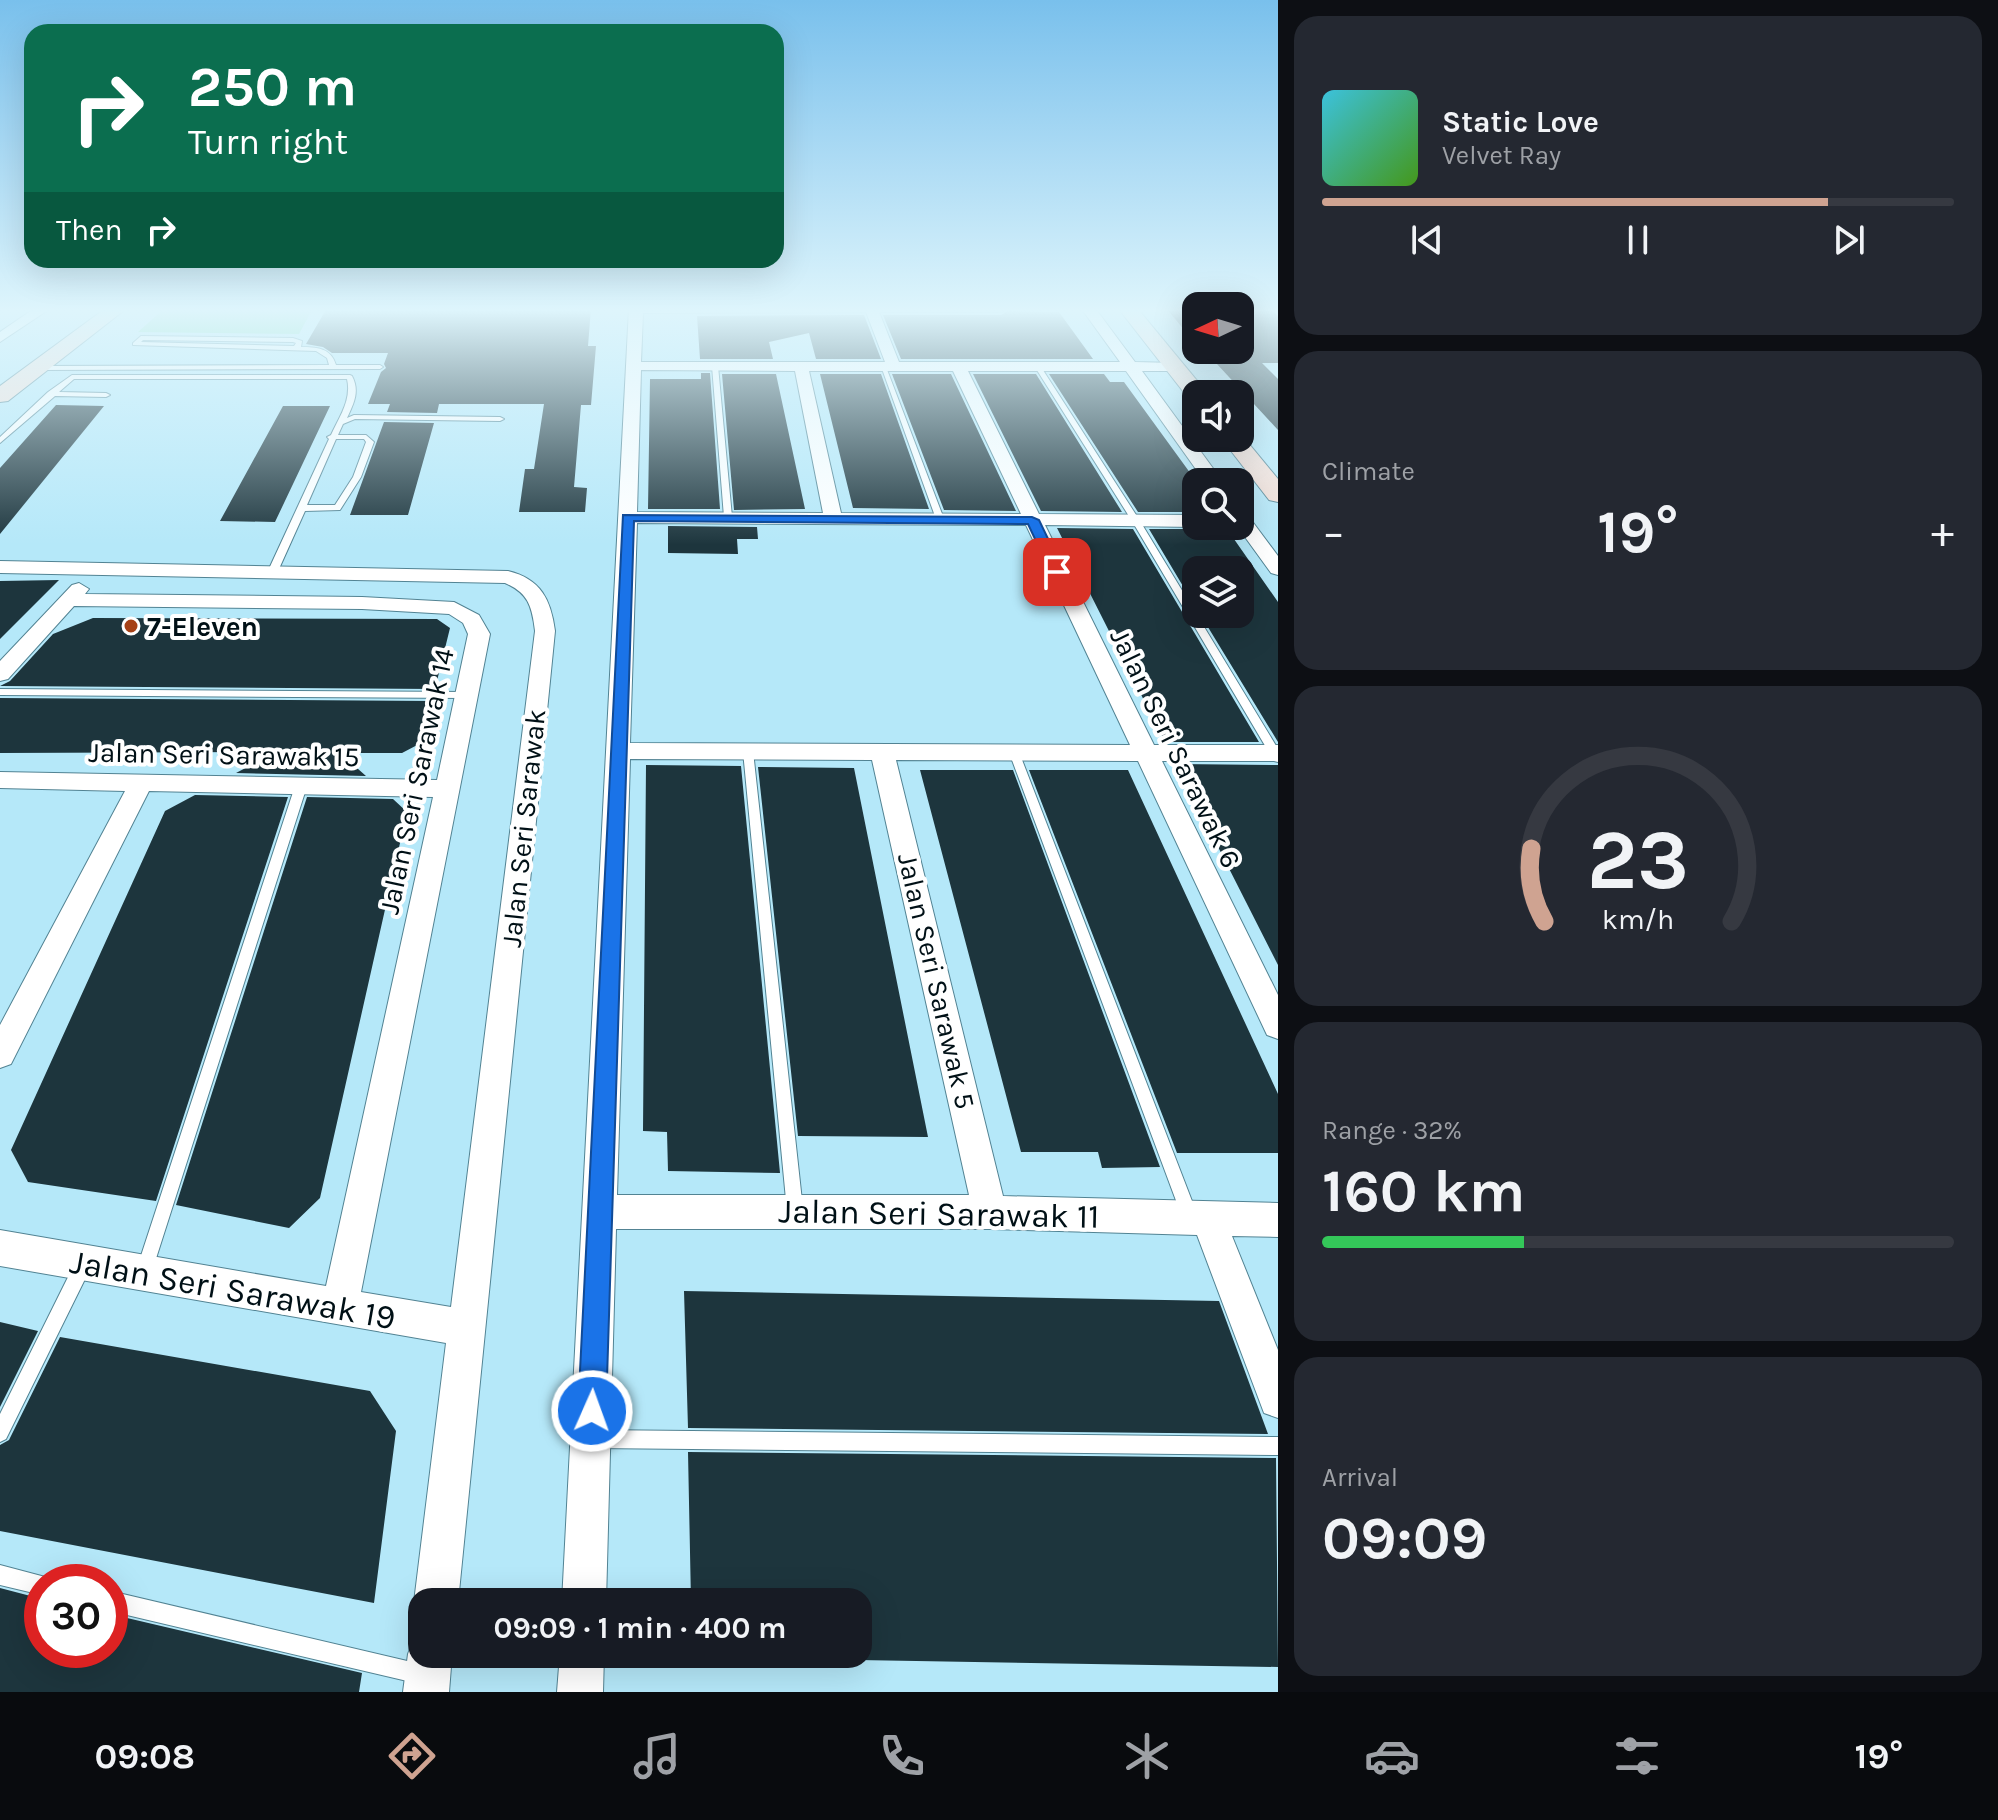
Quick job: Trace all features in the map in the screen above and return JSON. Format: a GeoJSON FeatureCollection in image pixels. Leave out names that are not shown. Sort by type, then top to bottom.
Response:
{"type":"FeatureCollection","features":[{"type":"Feature","properties":{"kind":"main road"},"geometry":{"type":"LineString","coordinates":[[1243,452],[1278,495]]}},
{"type":"Feature","properties":{"kind":"street"},"geometry":{"type":"LineString","coordinates":[[585,1588],[633,387]]}},
{"type":"Feature","properties":{"kind":"street"},"geometry":{"type":"LineString","coordinates":[[805,387],[833,517]]}},
{"type":"Feature","properties":{"kind":"street","name":"Jalan Seri Sarawak 6"},"geometry":{"type":"LineString","coordinates":[[969,387],[1278,1026]]}},
{"type":"Feature","properties":{"kind":"street"},"geometry":{"type":"LineString","coordinates":[[1145,387],[1204,468]]}},
{"type":"Feature","properties":{"kind":"street"},"geometry":{"type":"LineString","coordinates":[[628,517],[1182,521]]}},
{"type":"Feature","properties":{"kind":"street"},"geometry":{"type":"LineString","coordinates":[[1254,537],[1278,569]]}},
{"type":"Feature","properties":{"kind":"street","name":"Jalan Seri Sarawak"},"geometry":{"type":"LineString","coordinates":[[0,567],[508,577],[528,585],[541,600],[545,631],[438,1588]]}},
{"type":"Feature","properties":{"kind":"street"},"geometry":{"type":"LineString","coordinates":[[0,674],[97,569]]}},
{"type":"Feature","properties":{"kind":"street","name":"Jalan Seri Sarawak 14"},"geometry":{"type":"LineString","coordinates":[[69,600],[362,603],[454,608],[472,619],[479,634],[340,1307]]}},
{"type":"Feature","properties":{"kind":"street"},"geometry":{"type":"LineString","coordinates":[[618,751],[1277,754]]}},
{"type":"Feature","properties":{"kind":"street","name":"Jalan Seri Sarawak 5"},"geometry":{"type":"LineString","coordinates":[[882,751],[990,1212]]}},
{"type":"Feature","properties":{"kind":"street","name":"Jalan Seri Sarawak 15"},"geometry":{"type":"LineString","coordinates":[[0,780],[448,789]]}},
{"type":"Feature","properties":{"kind":"street"},"geometry":{"type":"LineString","coordinates":[[0,1055],[10,1016],[142,782]]}},
{"type":"Feature","properties":{"kind":"street","name":"Jalan Seri Sarawak 11"},"geometry":{"type":"LineString","coordinates":[[600,1212],[990,1212],[1278,1220]]}},
{"type":"Feature","properties":{"kind":"street"},"geometry":{"type":"LineString","coordinates":[[1199,1217],[1278,1399]]}},
{"type":"Feature","properties":{"kind":"street","name":"Jalan Seri Sarawak 19"},"geometry":{"type":"LineString","coordinates":[[0,1248],[467,1328]]}},
{"type":"Feature","properties":{"kind":"street"},"geometry":{"type":"LineString","coordinates":[[580,1692],[581,1668]]}},
{"type":"Feature","properties":{"kind":"lane"},"geometry":{"type":"LineString","coordinates":[[0,441],[60,387]]}},
{"type":"Feature","properties":{"kind":"lane"},"geometry":{"type":"LineString","coordinates":[[273,571],[355,387]]}},
{"type":"Feature","properties":{"kind":"lane"},"geometry":{"type":"LineString","coordinates":[[717,387],[728,517]]}},
{"type":"Feature","properties":{"kind":"lane"},"geometry":{"type":"LineString","coordinates":[[895,387],[940,519]]}},
{"type":"Feature","properties":{"kind":"lane"},"geometry":{"type":"LineString","coordinates":[[1051,387],[1277,754]]}},
{"type":"Feature","properties":{"kind":"lane"},"geometry":{"type":"LineString","coordinates":[[51,394],[106,395]]}},
{"type":"Feature","properties":{"kind":"lane"},"geometry":{"type":"LineString","coordinates":[[340,423],[354,417],[500,419]]}},
{"type":"Feature","properties":{"kind":"lane"},"geometry":{"type":"LineString","coordinates":[[303,508],[337,508],[354,487],[364,464],[370,442],[366,437],[331,437]]}},
{"type":"Feature","properties":{"kind":"lane"},"geometry":{"type":"LineString","coordinates":[[0,692],[467,695]]}},
{"type":"Feature","properties":{"kind":"lane"},"geometry":{"type":"LineString","coordinates":[[748,751],[795,1210]]}},
{"type":"Feature","properties":{"kind":"lane"},"geometry":{"type":"LineString","coordinates":[[1014,752],[1199,1217]]}},
{"type":"Feature","properties":{"kind":"lane"},"geometry":{"type":"LineString","coordinates":[[143,1274],[301,786]]}},
{"type":"Feature","properties":{"kind":"lane"},"geometry":{"type":"LineString","coordinates":[[0,1433],[83,1264]]}},
{"type":"Feature","properties":{"kind":"lane"},"geometry":{"type":"LineString","coordinates":[[591,1439],[1278,1446]]}},
{"type":"Feature","properties":{"kind":"lane"},"geometry":{"type":"LineString","coordinates":[[0,1575],[24,1581]]}},
{"type":"Feature","properties":{"kind":"lane"},"geometry":{"type":"LineString","coordinates":[[128,1605],[428,1674]]}},
{"type":"Feature","properties":{"kind":"building"},"geometry":{"type":"Polygon","coordinates":[[[375,387],[593,387],[591,405],[581,405],[574,487],[587,488],[585,512],[519,512],[525,469],[534,469],[544,404],[439,404],[437,413],[387,412],[390,404],[368,404],[375,387]]]}},
{"type":"Feature","properties":{"kind":"building"},"geometry":{"type":"Polygon","coordinates":[[[650,387],[711,387],[720,509],[648,509],[650,387]]]}},
{"type":"Feature","properties":{"kind":"building"},"geometry":{"type":"Polygon","coordinates":[[[723,387],[779,387],[805,509],[734,510],[723,387]]]}},
{"type":"Feature","properties":{"kind":"building"},"geometry":{"type":"Polygon","coordinates":[[[823,387],[886,387],[929,509],[853,508],[823,387]]]}},
{"type":"Feature","properties":{"kind":"building"},"geometry":{"type":"Polygon","coordinates":[[[897,387],[957,387],[1016,511],[944,510],[897,387]]]}},
{"type":"Feature","properties":{"kind":"building"},"geometry":{"type":"Polygon","coordinates":[[[979,387],[1044,387],[1122,512],[1041,511],[979,387]]]}},
{"type":"Feature","properties":{"kind":"building"},"geometry":{"type":"Polygon","coordinates":[[[1057,387],[1128,387],[1187,468],[1182,468],[1182,512],[1138,512],[1057,387]]]}},
{"type":"Feature","properties":{"kind":"building"},"geometry":{"type":"Polygon","coordinates":[[[1254,387],[1278,387],[1278,430],[1254,404],[1254,387]]]}},
{"type":"Feature","properties":{"kind":"building"},"geometry":{"type":"Polygon","coordinates":[[[56,405],[104,406],[0,534],[0,468],[56,405]]]}},
{"type":"Feature","properties":{"kind":"building"},"geometry":{"type":"Polygon","coordinates":[[[283,406],[330,406],[275,522],[220,521],[283,406]]]}},
{"type":"Feature","properties":{"kind":"building"},"geometry":{"type":"Polygon","coordinates":[[[384,422],[434,423],[408,515],[350,515],[384,422]]]}},
{"type":"Feature","properties":{"kind":"building"},"geometry":{"type":"Polygon","coordinates":[[[668,526],[757,527],[758,539],[737,539],[738,554],[668,553],[668,526]]]}},
{"type":"Feature","properties":{"kind":"building"},"geometry":{"type":"Polygon","coordinates":[[[1057,528],[1133,529],[1182,612],[1182,628],[1192,628],[1259,742],[1165,742],[1057,528]]]}},
{"type":"Feature","properties":{"kind":"building"},"geometry":{"type":"Polygon","coordinates":[[[1149,529],[1182,529],[1182,540],[1235,540],[1246,556],[1182,556],[1182,584],[1149,529]]]}},
{"type":"Feature","properties":{"kind":"building"},"geometry":{"type":"Polygon","coordinates":[[[1254,568],[1278,602],[1278,742],[1209,628],[1254,628],[1254,568]]]}},
{"type":"Feature","properties":{"kind":"building"},"geometry":{"type":"Polygon","coordinates":[[[59,580],[0,639],[0,581],[59,580]]]}},
{"type":"Feature","properties":{"kind":"building"},"geometry":{"type":"Polygon","coordinates":[[[93,618],[437,619],[450,628],[435,689],[0,686],[10,681],[53,634],[93,618]]]}},
{"type":"Feature","properties":{"kind":"building"},"geometry":{"type":"Polygon","coordinates":[[[0,698],[432,701],[423,742],[402,753],[340,753],[366,776],[236,773],[276,752],[0,753],[0,698]]]}},
{"type":"Feature","properties":{"kind":"building"},"geometry":{"type":"Polygon","coordinates":[[[1176,764],[1278,765],[1278,965],[1246,902],[1176,764]]]}},
{"type":"Feature","properties":{"kind":"building"},"geometry":{"type":"Polygon","coordinates":[[[646,765],[741,766],[780,1173],[668,1171],[667,1132],[643,1131],[646,765]]]}},
{"type":"Feature","properties":{"kind":"building"},"geometry":{"type":"Polygon","coordinates":[[[758,767],[854,768],[928,1137],[798,1136],[758,767]]]}},
{"type":"Feature","properties":{"kind":"building"},"geometry":{"type":"Polygon","coordinates":[[[920,770],[1013,770],[1160,1167],[1102,1168],[1098,1152],[1021,1152],[920,770]]]}},
{"type":"Feature","properties":{"kind":"building"},"geometry":{"type":"Polygon","coordinates":[[[1029,770],[1128,770],[1278,1094],[1278,1153],[1177,1153],[1029,770]]]}},
{"type":"Feature","properties":{"kind":"building"},"geometry":{"type":"Polygon","coordinates":[[[195,795],[288,797],[156,1201],[28,1182],[11,1150],[165,811],[195,795]]]}},
{"type":"Feature","properties":{"kind":"building"},"geometry":{"type":"Polygon","coordinates":[[[307,797],[393,799],[407,812],[320,1198],[289,1228],[176,1205],[307,797]]]}},
{"type":"Feature","properties":{"kind":"building"},"geometry":{"type":"Polygon","coordinates":[[[684,1291],[1219,1301],[1268,1434],[688,1428],[684,1291]]]}},
{"type":"Feature","properties":{"kind":"building"},"geometry":{"type":"Polygon","coordinates":[[[0,1322],[38,1331],[0,1407],[0,1322]]]}},
{"type":"Feature","properties":{"kind":"building"},"geometry":{"type":"Polygon","coordinates":[[[60,1337],[370,1391],[396,1431],[374,1603],[0,1531],[0,1445],[9,1440],[60,1337]]]}},
{"type":"Feature","properties":{"kind":"building"},"geometry":{"type":"Polygon","coordinates":[[[688,1452],[1276,1458],[1278,1667],[872,1660],[872,1588],[691,1588],[688,1452]]]}},
{"type":"Feature","properties":{"kind":"building"},"geometry":{"type":"Polygon","coordinates":[[[0,1588],[24,1594],[24,1668],[128,1668],[128,1618],[362,1673],[359,1692],[0,1692],[0,1588]]]}},
{"type":"Feature","properties":{"kind":"place","name":"7-Eleven"},"geometry":{"type":"Point","coordinates":[131,626]}},
{"type":"Feature","properties":{"kind":"route"},"geometry":{"type":"LineString","coordinates":[[592,1411],[628,517],[1032,520],[1057,572]]}}]}
